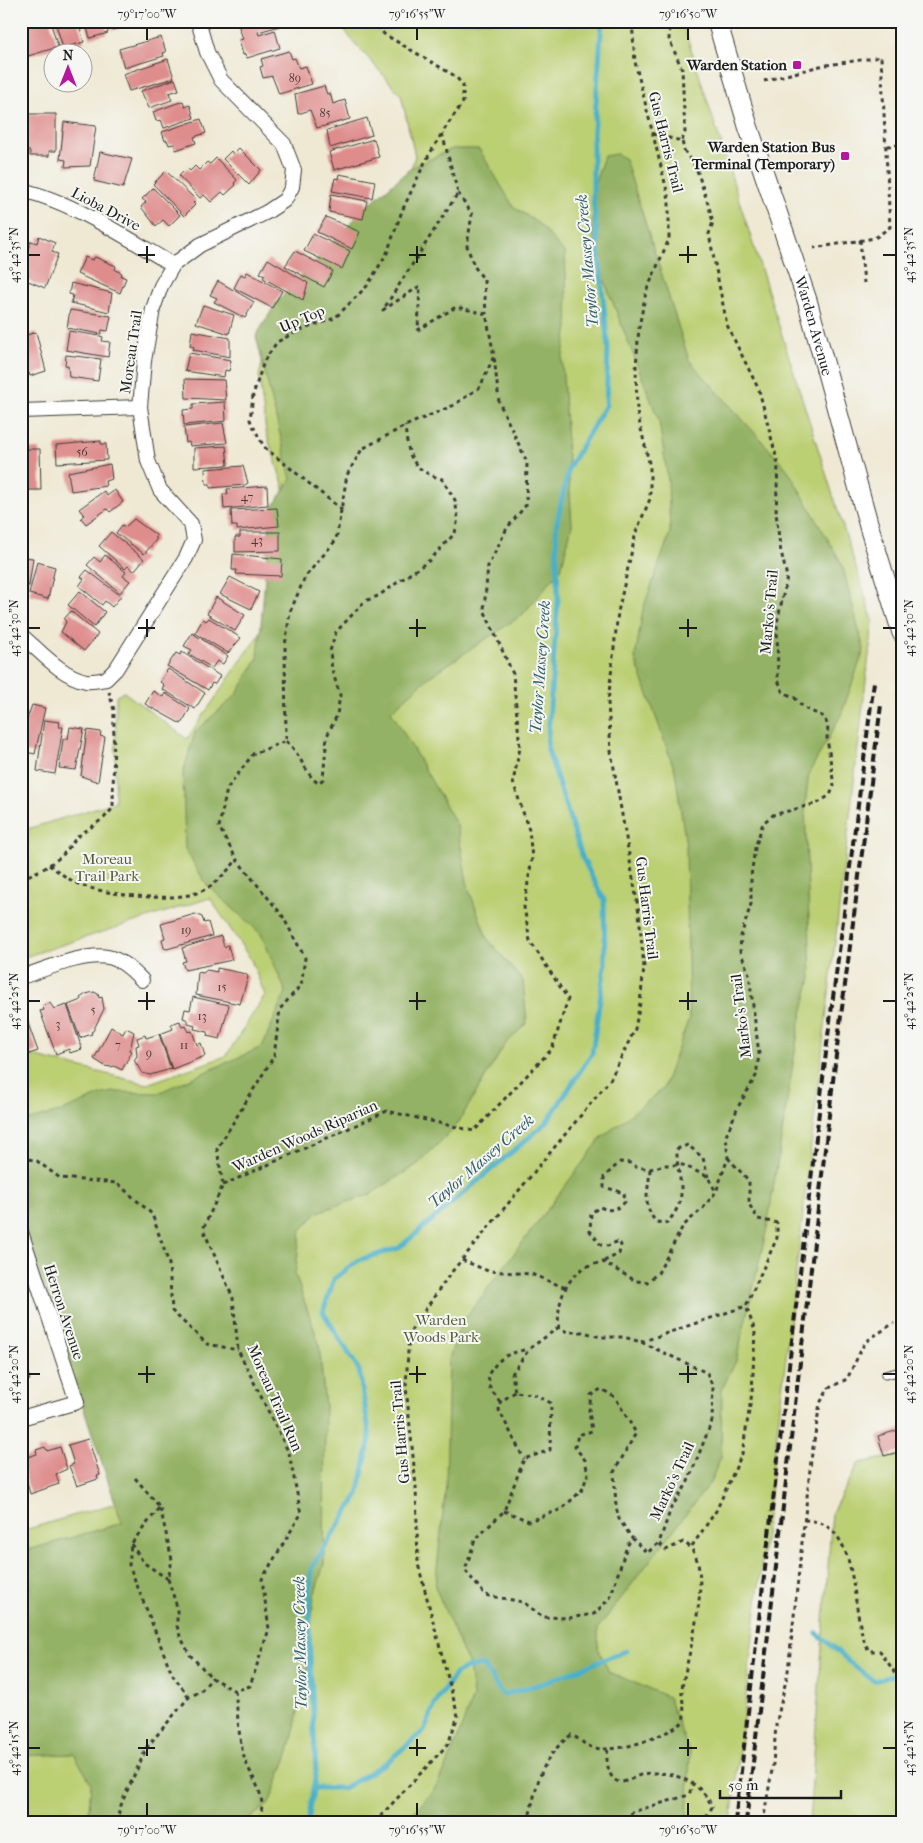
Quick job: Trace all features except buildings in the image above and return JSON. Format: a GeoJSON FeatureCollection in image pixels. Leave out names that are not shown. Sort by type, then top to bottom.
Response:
{"type":"FeatureCollection","features":[{"type":"Feature","properties":{"kind":"main road","name":"Warden Avenue"},"geometry":{"type":"LineString","coordinates":[[717,21],[748,126],[807,300],[870,530],[902,633]]}},
{"type":"Feature","properties":{"kind":"street","name":"Moreau Trail"},"geometry":{"type":"LineString","coordinates":[[106,679],[120,664],[186,558],[194,540],[191,524],[160,490],[148,462],[140,407],[144,361],[153,309],[161,286],[173,265],[200,245],[267,212],[285,200],[292,186],[294,170],[284,144],[221,80],[207,52],[198,21]]}},
{"type":"Feature","properties":{"kind":"street","name":"Lioba Drive"},"geometry":{"type":"LineString","coordinates":[[21,190],[40,194],[67,206],[173,265]]}},
{"type":"Feature","properties":{"kind":"street"},"geometry":{"type":"LineString","coordinates":[[21,411],[140,407]]}},
{"type":"Feature","properties":{"kind":"street"},"geometry":{"type":"LineString","coordinates":[[21,635],[46,658],[70,674],[86,681],[106,679]]}},
{"type":"Feature","properties":{"kind":"street"},"geometry":{"type":"LineString","coordinates":[[21,977],[84,958],[107,957],[128,965],[142,980]]}},
{"type":"Feature","properties":{"kind":"street","name":"Herron Avenue"},"geometry":{"type":"LineString","coordinates":[[21,1232],[77,1402],[21,1418]]}},
{"type":"Feature","properties":{"kind":"lane"},"geometry":{"type":"LineString","coordinates":[[885,1375],[902,1371]]}},
{"type":"Feature","properties":{"kind":"path"},"geometry":{"type":"LineString","coordinates":[[286,741],[285,646],[290,612],[305,577],[336,540],[343,510],[347,475],[362,448],[405,426],[454,405],[480,387],[494,356],[486,314],[484,280],[474,266],[467,246],[472,214],[458,193],[442,133],[463,102],[463,86],[455,76],[384,34],[373,21]]}},
{"type":"Feature","properties":{"kind":"path","name":"Gus Harris Trail"},"geometry":{"type":"LineString","coordinates":[[375,1822],[448,1744],[458,1716],[418,1564],[416,1486],[406,1387],[409,1333],[462,1260],[610,1080],[635,1029],[640,1004],[644,968],[639,913],[611,751],[608,702],[618,612],[636,532],[650,499],[650,466],[637,412],[636,366],[639,326],[646,292],[669,239],[669,199],[635,62],[632,21]]}},
{"type":"Feature","properties":{"kind":"path"},"geometry":{"type":"LineString","coordinates":[[652,134],[682,141],[685,132],[682,69],[669,39],[670,26],[667,21]]}},
{"type":"Feature","properties":{"kind":"path"},"geometry":{"type":"LineString","coordinates":[[764,81],[820,66],[881,57],[890,227],[875,238],[814,248]]}},
{"type":"Feature","properties":{"kind":"path","name":"Up Top"},"geometry":{"type":"LineString","coordinates":[[343,510],[264,447],[250,420],[253,395],[264,361],[277,342],[298,331],[335,318],[367,286],[386,253],[424,162],[442,133]]}},
{"type":"Feature","properties":{"kind":"path","name":"Marko's Trail"},"geometry":{"type":"LineString","coordinates":[[603,1262],[636,1281],[647,1282],[658,1273],[683,1226],[703,1208],[716,1192],[728,1158],[726,1136],[738,1107],[756,1076],[759,1054],[749,974],[740,951],[741,936],[752,904],[751,876],[755,848],[763,824],[773,815],[818,803],[830,796],[834,786],[827,738],[828,726],[824,717],[804,708],[795,698],[784,692],[778,680],[777,624],[787,577],[780,547],[776,513],[778,464],[760,390],[727,326],[709,234],[713,222],[696,168],[684,150],[682,141]]}},
{"type":"Feature","properties":{"kind":"path"},"geometry":{"type":"LineString","coordinates":[[887,146],[902,146]]}},
{"type":"Feature","properties":{"kind":"path"},"geometry":{"type":"LineString","coordinates":[[458,193],[383,310],[420,286],[418,330],[456,308],[486,314]]}},
{"type":"Feature","properties":{"kind":"path"},"geometry":{"type":"LineString","coordinates":[[860,240],[864,283]]}},
{"type":"Feature","properties":{"kind":"path","name":"Warden Woods Riparian"},"geometry":{"type":"LineString","coordinates":[[223,1185],[387,1111],[474,1131],[552,1049],[568,999],[530,941],[524,907],[532,858],[529,830],[513,782],[520,748],[513,674],[484,610],[488,566],[507,528],[526,505],[527,462],[499,402],[494,356]]}},
{"type":"Feature","properties":{"kind":"path"},"geometry":{"type":"LineString","coordinates":[[286,741],[294,747],[310,776],[318,783],[323,779],[327,736],[337,715],[340,695],[332,670],[330,652],[336,632],[365,601],[378,596],[430,560],[455,533],[458,518],[455,500],[442,479],[426,474],[415,465],[408,450],[405,426]]}},
{"type":"Feature","properties":{"kind":"path"},"geometry":{"type":"LineString","coordinates":[[21,880],[62,856],[77,837],[104,818],[113,808],[114,710],[106,679]]}},
{"type":"Feature","properties":{"kind":"path"},"geometry":{"type":"LineString","coordinates":[[223,1185],[216,1149],[274,1056],[280,1009],[301,985],[305,958],[282,914],[237,860],[219,827],[227,789],[253,754],[286,741]]}},
{"type":"Feature","properties":{"kind":"path"},"geometry":{"type":"LineString","coordinates":[[49,865],[76,883],[100,891],[130,896],[170,896],[198,892],[213,885],[237,860]]}},
{"type":"Feature","properties":{"kind":"path"},"geometry":{"type":"LineString","coordinates":[[650,1169],[645,1203],[649,1213],[656,1222],[667,1222],[674,1214],[682,1195],[677,1165],[677,1149],[688,1145],[703,1158],[708,1177],[716,1192]]}},
{"type":"Feature","properties":{"kind":"path"},"geometry":{"type":"LineString","coordinates":[[21,1157],[37,1161],[60,1178],[117,1183],[124,1189],[152,1214],[169,1264],[172,1311],[207,1344],[238,1350]]}},
{"type":"Feature","properties":{"kind":"path"},"geometry":{"type":"LineString","coordinates":[[528,1822],[537,1778],[554,1751],[571,1735],[592,1748],[613,1750],[672,1731],[683,1722],[686,1710],[682,1692],[694,1638],[699,1597],[699,1562],[692,1546],[716,1511],[742,1454],[752,1393],[755,1331],[746,1306],[777,1238],[777,1223],[758,1219],[749,1204],[749,1181],[728,1158]]}},
{"type":"Feature","properties":{"kind":"path"},"geometry":{"type":"LineString","coordinates":[[524,1459],[504,1424],[499,1410],[500,1402],[490,1388],[488,1375],[503,1357],[509,1353],[529,1348],[559,1327],[557,1313],[566,1288],[570,1280],[582,1268],[603,1262],[618,1254],[622,1245],[618,1240],[608,1246],[601,1245],[590,1231],[591,1213],[600,1208],[609,1211],[617,1209],[625,1202],[624,1193],[604,1186],[604,1177],[620,1162],[631,1163],[636,1167],[650,1169],[684,1165],[708,1177]]}},
{"type":"Feature","properties":{"kind":"path","name":"Moreau Trail Run"},"geometry":{"type":"LineString","coordinates":[[223,1185],[204,1229],[232,1298],[238,1350],[290,1453],[301,1514],[262,1579],[269,1629],[250,1686],[235,1691]]}},
{"type":"Feature","properties":{"kind":"path"},"geometry":{"type":"LineString","coordinates":[[462,1260],[488,1271],[531,1274],[566,1288]]}},
{"type":"Feature","properties":{"kind":"path"},"geometry":{"type":"LineString","coordinates":[[641,1342],[746,1306]]}},
{"type":"Feature","properties":{"kind":"path"},"geometry":{"type":"LineString","coordinates":[[763,1822],[776,1724],[788,1671],[804,1520],[820,1403],[829,1388],[847,1379],[865,1342],[894,1323]]}},
{"type":"Feature","properties":{"kind":"path","name":"Marko's Trail"},"geometry":{"type":"LineString","coordinates":[[559,1327],[568,1332],[584,1332],[600,1337],[624,1337],[641,1342],[707,1373],[714,1387],[712,1421],[687,1484],[671,1508],[659,1543],[666,1550],[683,1542],[692,1546]]}},
{"type":"Feature","properties":{"kind":"path"},"geometry":{"type":"LineString","coordinates":[[515,1392],[512,1374],[529,1348]]}},
{"type":"Feature","properties":{"kind":"path"},"geometry":{"type":"LineString","coordinates":[[504,1511],[529,1521],[562,1509],[582,1490],[588,1474],[585,1460],[575,1448],[578,1435],[592,1431],[589,1412],[591,1394],[601,1389],[615,1397],[636,1434],[614,1472],[616,1507],[619,1520],[632,1538],[647,1553],[659,1543]]}},
{"type":"Feature","properties":{"kind":"path"},"geometry":{"type":"LineString","coordinates":[[500,1402],[515,1392],[533,1394],[551,1403],[550,1450],[524,1459],[504,1511],[475,1540],[465,1570],[485,1595],[523,1602],[543,1617],[569,1618],[594,1614],[610,1598],[626,1546],[632,1538]]}},
{"type":"Feature","properties":{"kind":"path"},"geometry":{"type":"LineString","coordinates":[[136,1478],[160,1507],[172,1560],[168,1579],[177,1607],[177,1626],[180,1636],[190,1656],[212,1678],[235,1691],[244,1756],[260,1788],[263,1812],[258,1822]]}},
{"type":"Feature","properties":{"kind":"path"},"geometry":{"type":"LineString","coordinates":[[160,1507],[131,1544],[129,1565],[172,1674],[189,1697]]}},
{"type":"Feature","properties":{"kind":"path"},"geometry":{"type":"LineString","coordinates":[[804,1520],[814,1520],[827,1525],[839,1540],[850,1566],[859,1628],[864,1642],[869,1651],[880,1651],[902,1683]]}},
{"type":"Feature","properties":{"kind":"path"},"geometry":{"type":"LineString","coordinates":[[131,1544],[144,1563],[168,1579]]}},
{"type":"Feature","properties":{"kind":"path"},"geometry":{"type":"LineString","coordinates":[[116,1822],[122,1802],[147,1747],[189,1697],[200,1691],[212,1678]]}},
{"type":"Feature","properties":{"kind":"path"},"geometry":{"type":"LineString","coordinates":[[608,1750],[606,1756],[611,1776],[617,1781],[623,1782],[645,1774],[679,1777],[693,1783],[709,1800],[712,1807],[708,1815],[701,1822]]}},
{"type":"Feature","properties":{"kind":"path"},"geometry":{"type":"LineString","coordinates":[[628,1822],[632,1812],[689,1795],[693,1783]]}},
{"type":"Feature","properties":{"kind":"green space","name":"Warden Woods Park"},"geometry":{"type":"Polygon","coordinates":[[[339,21],[682,21],[873,621],[731,1822],[21,1822],[21,1531],[133,1498],[21,1170],[21,1053],[147,1084],[226,1056],[265,995],[251,960],[210,898],[21,958],[21,831],[115,802],[116,696],[124,692],[187,739],[273,614],[293,554],[283,484],[266,432],[259,376],[266,346],[386,246],[415,156],[401,95],[351,39],[339,21]]]}},
{"type":"Feature","properties":{"kind":"green space"},"geometry":{"type":"Polygon","coordinates":[[[452,149],[479,149],[513,206],[540,225],[565,253],[568,327],[562,360],[572,525],[561,569],[522,615],[429,677],[391,711],[457,825],[468,887],[487,938],[523,981],[527,1023],[504,1046],[457,1125],[418,1164],[369,1195],[318,1212],[301,1230],[295,1274],[319,1343],[325,1406],[324,1564],[314,1596],[307,1672],[289,1752],[269,1804],[245,1822],[88,1822],[91,1783],[74,1754],[21,1756],[21,1552],[122,1523],[21,1221],[21,1122],[60,1112],[103,1094],[115,1092],[158,1093],[262,1047],[286,992],[261,934],[206,884],[185,849],[183,773],[195,732],[237,694],[258,658],[271,510],[291,479],[256,336],[277,302],[367,206],[411,168],[452,149]]]}},
{"type":"Feature","properties":{"kind":"green space"},"geometry":{"type":"Polygon","coordinates":[[[617,154],[625,159],[689,360],[788,470],[842,564],[864,650],[841,715],[809,773],[805,806],[811,978],[799,1026],[767,1228],[736,1361],[722,1389],[721,1457],[710,1483],[598,1628],[598,1648],[609,1672],[668,1697],[690,1754],[687,1822],[405,1822],[433,1791],[446,1768],[473,1697],[469,1666],[435,1587],[446,1485],[449,1359],[460,1325],[602,1137],[663,1089],[689,1018],[686,846],[675,771],[635,658],[643,609],[670,533],[668,481],[659,421],[604,280],[593,238],[592,192],[604,156],[617,154]]]}},
{"type":"Feature","properties":{"kind":"green space"},"geometry":{"type":"Polygon","coordinates":[[[902,1455],[902,1822],[809,1822],[832,1512],[859,1463],[902,1455]]]}},
{"type":"Feature","properties":{"kind":"waterway","name":"Taylor Massey Creek"},"geometry":{"type":"LineString","coordinates":[[308,1822],[316,1772],[309,1634],[311,1569],[358,1495],[370,1438],[359,1370],[323,1312],[334,1279],[359,1260],[399,1248],[547,1122],[592,1053],[605,965],[604,900],[582,857],[547,747],[558,598],[556,526],[569,467],[606,405],[608,348],[593,197],[593,144],[602,21]]}},
{"type":"Feature","properties":{"kind":"waterway"},"geometry":{"type":"LineString","coordinates":[[817,1633],[874,1681],[902,1673]]}},
{"type":"Feature","properties":{"kind":"waterway"},"geometry":{"type":"LineString","coordinates":[[313,1788],[344,1788],[387,1762],[424,1731],[435,1704],[455,1674],[466,1668],[483,1665],[504,1695],[544,1683],[626,1651]]}},
{"type":"Feature","properties":{"kind":"railway"},"geometry":{"type":"LineString","coordinates":[[900,495],[902,485]]}},
{"type":"Feature","properties":{"kind":"railway"},"geometry":{"type":"LineString","coordinates":[[735,1822],[828,1036],[874,682]]}},
{"type":"Feature","properties":{"kind":"railway"},"geometry":{"type":"LineString","coordinates":[[746,1822],[837,1047],[881,705]]}},
{"type":"Feature","properties":{"kind":"place","name":"Warden Station"},"geometry":{"type":"Point","coordinates":[797,65]}},
{"type":"Feature","properties":{"kind":"place","name":"Warden Station Bus Terminal (Temporary)"},"geometry":{"type":"Point","coordinates":[845,156]}},
{"type":"Feature","properties":{"kind":"park label","name":"Moreau Trail Park"},"geometry":{"type":"Point","coordinates":[107,868]}}]}
